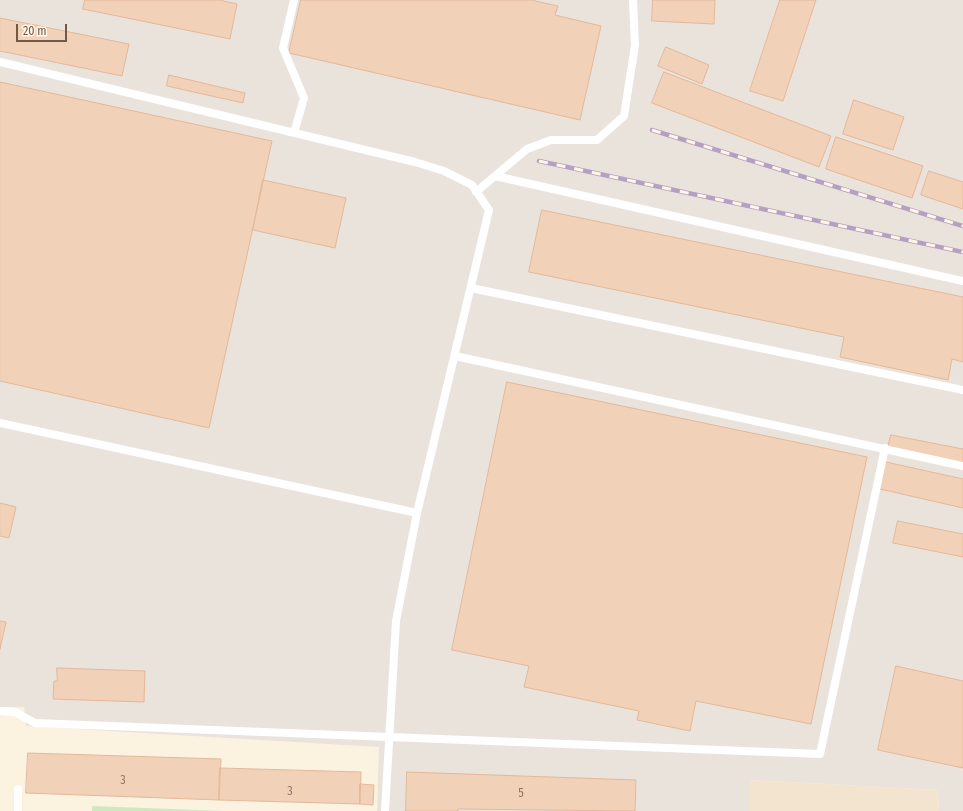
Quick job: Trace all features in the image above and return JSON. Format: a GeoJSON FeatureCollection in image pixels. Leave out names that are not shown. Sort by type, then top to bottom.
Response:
{"type":"FeatureCollection","features":[{"type":"Feature","properties":{"kind":"lane"},"geometry":{"type":"LineString","coordinates":[[294,0],[283,48],[304,98],[294,133]]}},
{"type":"Feature","properties":{"kind":"lane"},"geometry":{"type":"LineString","coordinates":[[476,192],[527,149],[551,140],[597,140],[624,116],[635,45],[634,0]]}},
{"type":"Feature","properties":{"kind":"lane"},"geometry":{"type":"LineString","coordinates":[[0,62],[415,162],[444,171],[472,185],[489,210],[417,513],[396,621],[385,811]]}},
{"type":"Feature","properties":{"kind":"lane"},"geometry":{"type":"LineString","coordinates":[[495,176],[963,281]]}},
{"type":"Feature","properties":{"kind":"lane"},"geometry":{"type":"LineString","coordinates":[[471,288],[963,390]]}},
{"type":"Feature","properties":{"kind":"lane"},"geometry":{"type":"LineString","coordinates":[[455,356],[963,466]]}},
{"type":"Feature","properties":{"kind":"lane"},"geometry":{"type":"LineString","coordinates":[[0,423],[417,513]]}},
{"type":"Feature","properties":{"kind":"lane"},"geometry":{"type":"LineString","coordinates":[[0,711],[15,712],[35,723],[820,754],[885,448]]}},
{"type":"Feature","properties":{"kind":"lane"},"geometry":{"type":"LineString","coordinates":[[18,789],[18,811]]}},
{"type":"Feature","properties":{"kind":"shaded area"},"geometry":{"type":"Polygon","coordinates":[[[0,0],[963,0],[963,811],[939,811],[938,790],[750,780],[750,811],[377,811],[379,747],[26,726],[24,707],[0,707],[0,0]]]}},
{"type":"Feature","properties":{"kind":"shaded area"},"geometry":{"type":"Polygon","coordinates":[[[750,780],[938,790],[939,811],[750,811],[750,780]]]}},
{"type":"Feature","properties":{"kind":"green space"},"geometry":{"type":"Polygon","coordinates":[[[92,806],[224,811],[92,811],[92,806]]]}},
{"type":"Feature","properties":{"kind":"building"},"geometry":{"type":"Polygon","coordinates":[[[85,0],[219,0],[237,4],[230,39],[83,9],[85,0]]]}},
{"type":"Feature","properties":{"kind":"building"},"geometry":{"type":"Polygon","coordinates":[[[301,0],[531,0],[558,6],[555,15],[601,26],[580,120],[289,53],[301,0]]]}},
{"type":"Feature","properties":{"kind":"building"},"geometry":{"type":"Polygon","coordinates":[[[653,0],[715,0],[714,24],[652,21],[653,0]]]}},
{"type":"Feature","properties":{"kind":"building"},"geometry":{"type":"Polygon","coordinates":[[[780,0],[816,0],[783,101],[750,91],[780,0]]]}},
{"type":"Feature","properties":{"kind":"building"},"geometry":{"type":"Polygon","coordinates":[[[0,18],[129,44],[122,76],[0,51],[0,18]]]}},
{"type":"Feature","properties":{"kind":"building"},"geometry":{"type":"Polygon","coordinates":[[[666,47],[709,65],[702,84],[658,66],[666,47]]]}},
{"type":"Feature","properties":{"kind":"building"},"geometry":{"type":"Polygon","coordinates":[[[664,72],[831,136],[819,167],[652,103],[664,72]]]}},
{"type":"Feature","properties":{"kind":"building"},"geometry":{"type":"Polygon","coordinates":[[[169,75],[245,93],[243,103],[167,86],[169,75]]]}},
{"type":"Feature","properties":{"kind":"building"},"geometry":{"type":"Polygon","coordinates":[[[0,82],[272,141],[209,428],[0,381],[0,82]]]}},
{"type":"Feature","properties":{"kind":"building"},"geometry":{"type":"Polygon","coordinates":[[[854,100],[904,117],[893,150],[843,134],[854,100]]]}},
{"type":"Feature","properties":{"kind":"building"},"geometry":{"type":"Polygon","coordinates":[[[836,137],[923,166],[912,198],[826,169],[836,137]]]}},
{"type":"Feature","properties":{"kind":"building"},"geometry":{"type":"Polygon","coordinates":[[[929,171],[963,182],[963,209],[921,195],[929,171]]]}},
{"type":"Feature","properties":{"kind":"building"},"geometry":{"type":"Polygon","coordinates":[[[263,180],[346,198],[335,248],[253,230],[263,180]]]}},
{"type":"Feature","properties":{"kind":"building"},"geometry":{"type":"Polygon","coordinates":[[[542,210],[963,297],[963,362],[952,359],[948,380],[840,357],[844,337],[529,272],[542,210]]]}},
{"type":"Feature","properties":{"kind":"building"},"geometry":{"type":"Polygon","coordinates":[[[507,382],[867,457],[811,724],[696,701],[690,731],[637,720],[639,711],[524,687],[529,666],[452,650],[507,382]]]}},
{"type":"Feature","properties":{"kind":"building"},"geometry":{"type":"Polygon","coordinates":[[[891,435],[963,449],[963,463],[888,448],[891,435]]]}},
{"type":"Feature","properties":{"kind":"building"},"geometry":{"type":"Polygon","coordinates":[[[886,462],[963,479],[963,508],[880,489],[886,462]]]}},
{"type":"Feature","properties":{"kind":"building"},"geometry":{"type":"Polygon","coordinates":[[[0,503],[16,507],[9,538],[0,536],[0,503]]]}},
{"type":"Feature","properties":{"kind":"building"},"geometry":{"type":"Polygon","coordinates":[[[898,521],[963,534],[963,557],[893,543],[898,521]]]}},
{"type":"Feature","properties":{"kind":"building"},"geometry":{"type":"Polygon","coordinates":[[[0,621],[6,622],[0,649],[0,621]]]}},
{"type":"Feature","properties":{"kind":"building"},"geometry":{"type":"Polygon","coordinates":[[[896,666],[963,681],[963,768],[878,750],[896,666]]]}},
{"type":"Feature","properties":{"kind":"building"},"geometry":{"type":"Polygon","coordinates":[[[57,668],[145,671],[144,702],[53,699],[54,681],[57,681],[57,668]]]}},
{"type":"Feature","properties":{"kind":"building"},"geometry":{"type":"Polygon","coordinates":[[[28,753],[221,759],[219,800],[26,793],[28,753]]]}},
{"type":"Feature","properties":{"kind":"building"},"geometry":{"type":"Polygon","coordinates":[[[220,768],[361,772],[360,804],[219,800],[220,768]]]}},
{"type":"Feature","properties":{"kind":"building"},"geometry":{"type":"Polygon","coordinates":[[[407,772],[636,780],[635,811],[458,809],[458,811],[406,811],[407,772]]]}},
{"type":"Feature","properties":{"kind":"building"},"geometry":{"type":"Polygon","coordinates":[[[360,784],[374,785],[373,805],[360,804],[360,784]]]}},
{"type":"Feature","properties":{"kind":"railway"},"geometry":{"type":"LineString","coordinates":[[652,130],[963,226]]}},
{"type":"Feature","properties":{"kind":"railway"},"geometry":{"type":"LineString","coordinates":[[539,161],[963,252]]}}]}
